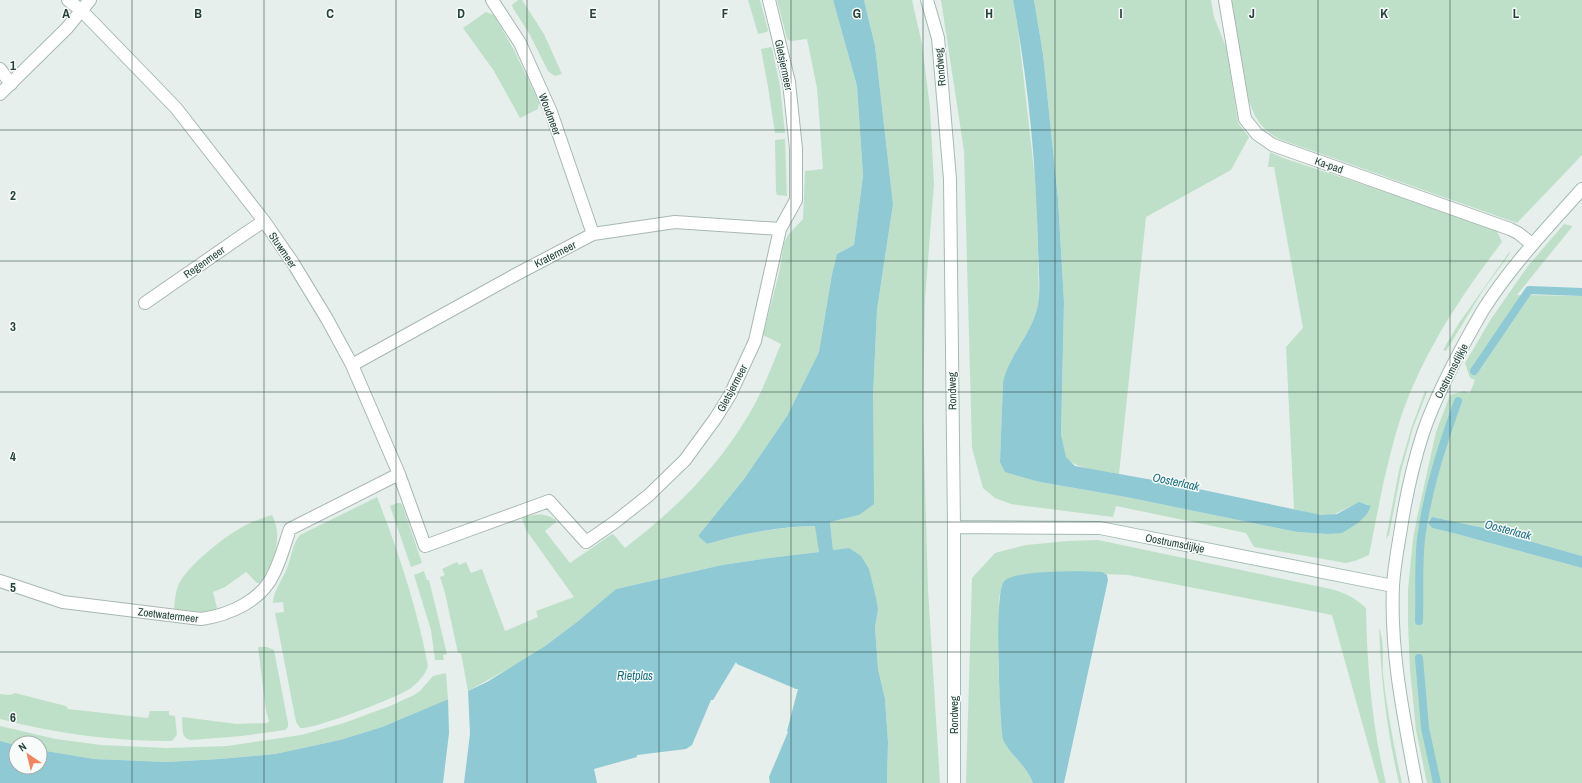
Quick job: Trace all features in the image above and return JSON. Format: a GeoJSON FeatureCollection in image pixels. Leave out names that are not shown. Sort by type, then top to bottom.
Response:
{"type":"FeatureCollection","features":[{"type":"Feature","properties":{"kind":"street","name":"Stuwmeer"},"geometry":{"type":"LineString","coordinates":[[68,0],[82,11],[176,108],[264,222],[293,263],[327,319],[352,365],[399,474],[425,546]]}},
{"type":"Feature","properties":{"kind":"street"},"geometry":{"type":"LineString","coordinates":[[0,94],[67,28],[90,0]]}},
{"type":"Feature","properties":{"kind":"street","name":"Woudmeer"},"geometry":{"type":"LineString","coordinates":[[492,0],[520,43],[551,112],[593,234]]}},
{"type":"Feature","properties":{"kind":"street","name":"Gletsjermeer"},"geometry":{"type":"LineString","coordinates":[[425,546],[549,501],[586,542],[649,495],[685,460],[715,419],[730,395],[755,340],[780,229],[796,200],[796,149],[789,82],[769,0]]}},
{"type":"Feature","properties":{"kind":"street","name":"Rondweg"},"geometry":{"type":"LineString","coordinates":[[927,0],[938,38],[950,179],[954,527],[954,783]]}},
{"type":"Feature","properties":{"kind":"street","name":"Ka-pad"},"geometry":{"type":"LineString","coordinates":[[1225,0],[1245,119],[1257,134],[1273,145],[1510,229],[1518,233],[1532,244]]}},
{"type":"Feature","properties":{"kind":"street"},"geometry":{"type":"LineString","coordinates":[[0,69],[11,84]]}},
{"type":"Feature","properties":{"kind":"street","name":"Oostrumsdijkje"},"geometry":{"type":"LineString","coordinates":[[1416,783],[1399,693],[1396,663],[1393,586],[1398,547],[1409,486],[1423,434],[1437,398],[1484,310],[1532,244],[1582,189]]}},
{"type":"Feature","properties":{"kind":"street","name":"Regenmeer"},"geometry":{"type":"LineString","coordinates":[[145,303],[264,222]]}},
{"type":"Feature","properties":{"kind":"street","name":"Kratermeer"},"geometry":{"type":"LineString","coordinates":[[352,365],[508,278],[593,234],[675,222],[780,229]]}},
{"type":"Feature","properties":{"kind":"street","name":"Zoetwatermeer"},"geometry":{"type":"LineString","coordinates":[[0,580],[63,602],[201,620],[217,617],[236,609],[256,596],[264,588],[274,574],[290,529],[399,474]]}},
{"type":"Feature","properties":{"kind":"street","name":"Oostrumsdijkje"},"geometry":{"type":"LineString","coordinates":[[954,527],[1100,528],[1393,586]]}},
{"type":"Feature","properties":{"kind":"green space"},"geometry":{"type":"Polygon","coordinates":[[[518,0],[522,0],[544,34],[562,74],[555,76],[548,71],[530,35],[513,8],[512,5],[518,0]]]}},
{"type":"Feature","properties":{"kind":"green space"},"geometry":{"type":"Polygon","coordinates":[[[748,0],[760,0],[768,30],[767,32],[758,34],[748,0]]]}},
{"type":"Feature","properties":{"kind":"green space"},"geometry":{"type":"Polygon","coordinates":[[[777,0],[833,0],[857,86],[863,176],[854,245],[837,254],[832,274],[819,352],[787,416],[744,479],[698,536],[707,544],[761,531],[816,526],[819,552],[722,565],[616,589],[577,622],[545,646],[515,665],[468,691],[461,653],[458,653],[440,577],[445,575],[442,569],[457,562],[459,565],[466,562],[471,573],[482,569],[505,631],[538,617],[536,611],[574,597],[526,530],[522,518],[539,514],[552,517],[556,520],[556,522],[545,531],[570,563],[612,534],[625,548],[661,519],[708,472],[735,436],[748,416],[762,389],[781,344],[763,335],[779,273],[784,243],[788,235],[803,219],[805,171],[823,169],[817,88],[807,39],[791,41],[787,39],[777,0]]]}},
{"type":"Feature","properties":{"kind":"green space"},"geometry":{"type":"Polygon","coordinates":[[[864,0],[912,0],[922,44],[930,108],[934,184],[925,299],[923,413],[928,590],[940,783],[887,783],[888,742],[885,699],[878,669],[875,627],[878,610],[849,548],[833,550],[830,522],[859,515],[873,396],[877,310],[893,204],[875,46],[864,0]]]}},
{"type":"Feature","properties":{"kind":"green space"},"geometry":{"type":"Polygon","coordinates":[[[941,0],[1013,0],[1018,29],[1037,196],[1039,303],[1035,321],[1003,382],[1000,462],[1040,482],[1126,497],[1297,532],[1327,534],[1363,518],[1371,506],[1360,503],[1328,515],[1315,514],[1294,509],[1286,347],[1303,328],[1274,167],[1268,167],[1270,152],[1283,158],[1497,231],[1502,242],[1457,305],[1431,349],[1409,396],[1400,420],[1391,453],[1369,555],[1346,563],[1254,547],[1246,533],[1116,506],[1113,517],[1011,504],[995,498],[983,488],[972,448],[964,151],[941,0]]]}},
{"type":"Feature","properties":{"kind":"green space"},"geometry":{"type":"Polygon","coordinates":[[[1034,0],[1211,0],[1214,17],[1226,47],[1238,123],[1249,137],[1231,170],[1146,217],[1119,474],[1090,469],[1075,464],[1066,457],[1062,446],[1064,302],[1058,199],[1043,54],[1034,0]]]}},
{"type":"Feature","properties":{"kind":"green space"},"geometry":{"type":"Polygon","coordinates":[[[1231,0],[1582,0],[1582,155],[1517,223],[1279,139],[1268,132],[1260,123],[1249,101],[1231,0]]]}},
{"type":"Feature","properties":{"kind":"green space"},"geometry":{"type":"Polygon","coordinates":[[[486,12],[494,15],[514,50],[539,102],[538,109],[520,118],[494,71],[463,28],[486,12]]]}},
{"type":"Feature","properties":{"kind":"green space"},"geometry":{"type":"Polygon","coordinates":[[[771,47],[780,86],[785,133],[775,133],[761,49],[771,47]]]}},
{"type":"Feature","properties":{"kind":"green space"},"geometry":{"type":"Polygon","coordinates":[[[785,139],[787,196],[777,195],[776,192],[775,140],[785,139]]]}},
{"type":"Feature","properties":{"kind":"green space"},"geometry":{"type":"Polygon","coordinates":[[[1564,224],[1572,227],[1517,295],[1582,296],[1582,556],[1484,528],[1432,517],[1428,522],[1432,528],[1582,568],[1582,783],[1427,783],[1416,730],[1410,670],[1408,589],[1413,539],[1436,432],[1450,395],[1464,391],[1470,393],[1475,380],[1470,378],[1465,363],[1491,319],[1528,266],[1564,224]]]}},
{"type":"Feature","properties":{"kind":"green space"},"geometry":{"type":"Polygon","coordinates":[[[1510,251],[1509,255],[1484,289],[1446,351],[1443,350],[1459,323],[1510,251]]]}},
{"type":"Feature","properties":{"kind":"green space"},"geometry":{"type":"Polygon","coordinates":[[[1425,391],[1427,392],[1413,428],[1401,472],[1389,535],[1386,539],[1399,470],[1412,426],[1425,391]]]}},
{"type":"Feature","properties":{"kind":"green space"},"geometry":{"type":"Polygon","coordinates":[[[377,497],[407,581],[424,644],[428,666],[419,681],[411,688],[403,692],[338,719],[300,728],[296,722],[275,613],[284,612],[283,602],[273,603],[276,590],[287,568],[295,542],[300,535],[377,497]]]}},
{"type":"Feature","properties":{"kind":"green space"},"geometry":{"type":"Polygon","coordinates":[[[401,503],[403,507],[422,563],[411,567],[390,506],[401,503]]]}},
{"type":"Feature","properties":{"kind":"green space"},"geometry":{"type":"Polygon","coordinates":[[[272,515],[277,533],[277,541],[273,559],[260,583],[257,583],[246,572],[225,587],[213,592],[217,608],[202,612],[174,609],[179,584],[190,568],[208,551],[238,529],[272,515]]]}},
{"type":"Feature","properties":{"kind":"green space"},"geometry":{"type":"Polygon","coordinates":[[[1098,540],[1331,589],[1350,596],[1362,604],[1366,608],[1371,696],[1377,740],[1386,783],[1379,783],[1332,615],[1128,575],[1051,572],[1020,575],[1004,580],[999,598],[998,665],[1003,740],[1006,746],[1027,771],[1033,783],[966,783],[972,578],[995,553],[1026,545],[1098,540]]]}},
{"type":"Feature","properties":{"kind":"green space"},"geometry":{"type":"Polygon","coordinates":[[[424,571],[427,580],[429,580],[447,654],[443,655],[444,660],[435,660],[431,630],[414,575],[424,571]]]}},
{"type":"Feature","properties":{"kind":"green space"},"geometry":{"type":"Polygon","coordinates":[[[1379,628],[1383,645],[1383,674],[1387,701],[1402,783],[1399,783],[1388,726],[1381,667],[1379,628]]]}},
{"type":"Feature","properties":{"kind":"green space"},"geometry":{"type":"Polygon","coordinates":[[[258,647],[267,647],[274,650],[288,727],[285,730],[242,736],[191,740],[187,739],[183,732],[182,717],[237,724],[267,723],[269,721],[266,711],[258,647]]]}},
{"type":"Feature","properties":{"kind":"green space"},"geometry":{"type":"Polygon","coordinates":[[[446,673],[448,700],[382,727],[340,740],[275,754],[166,762],[94,759],[48,751],[48,737],[101,745],[167,748],[227,746],[301,735],[344,723],[390,706],[420,691],[433,676],[446,673]]]}},
{"type":"Feature","properties":{"kind":"green space"},"geometry":{"type":"Polygon","coordinates":[[[15,693],[66,706],[68,709],[148,718],[150,711],[169,711],[169,715],[175,716],[177,735],[172,741],[129,740],[64,733],[0,719],[0,694],[10,695],[15,693]]]}},
{"type":"Feature","properties":{"kind":"green space"},"geometry":{"type":"Polygon","coordinates":[[[0,726],[39,735],[8,735],[8,743],[0,741],[0,726]]]}},
{"type":"Feature","properties":{"kind":"water","name":"Rietplas"},"geometry":{"type":"Polygon","coordinates":[[[833,0],[864,0],[875,46],[893,204],[877,310],[873,396],[874,504],[859,515],[830,522],[833,550],[849,548],[861,556],[869,569],[876,598],[878,610],[875,627],[878,669],[885,699],[888,742],[887,783],[770,783],[769,777],[788,732],[787,731],[798,689],[737,664],[736,662],[713,700],[711,700],[692,745],[686,749],[637,755],[637,757],[594,769],[597,783],[0,783],[0,741],[8,743],[8,775],[48,775],[48,751],[94,759],[166,762],[275,754],[340,740],[382,727],[487,682],[545,646],[577,622],[616,589],[722,565],[819,552],[815,526],[761,531],[707,544],[698,536],[744,479],[787,416],[819,352],[832,274],[837,254],[854,245],[863,176],[857,86],[833,0]]]}},
{"type":"Feature","properties":{"kind":"water"},"geometry":{"type":"Polygon","coordinates":[[[1013,0],[1034,0],[1043,54],[1058,199],[1064,302],[1061,435],[1066,457],[1075,466],[1175,484],[1321,515],[1337,514],[1359,502],[1371,506],[1367,514],[1358,523],[1342,533],[1327,534],[1297,532],[1126,497],[1040,482],[1005,472],[1000,462],[1003,382],[1006,372],[1035,316],[1039,292],[1037,214],[1033,152],[1023,60],[1013,0]]]}},
{"type":"Feature","properties":{"kind":"water"},"geometry":{"type":"Polygon","coordinates":[[[1432,517],[1484,528],[1582,556],[1582,568],[1432,528],[1428,523],[1432,517]]]}},
{"type":"Feature","properties":{"kind":"water"},"geometry":{"type":"Polygon","coordinates":[[[1040,572],[1102,572],[1107,575],[1108,580],[1064,783],[1033,783],[1027,771],[1006,746],[1003,740],[998,655],[999,605],[1001,588],[1005,580],[1020,575],[1040,572]]]}},
{"type":"Feature","properties":{"kind":"pier"},"geometry":{"type":"Polygon","coordinates":[[[468,689],[470,734],[464,783],[443,783],[449,733],[448,698],[468,689]]]}},
{"type":"Feature","properties":{"kind":"waterway"},"geometry":{"type":"LineString","coordinates":[[1474,371],[1529,290],[1582,292]]}},
{"type":"Feature","properties":{"kind":"waterway"},"geometry":{"type":"LineString","coordinates":[[1419,621],[1421,539],[1427,504],[1446,435],[1458,401]]}},
{"type":"Feature","properties":{"kind":"waterway"},"geometry":{"type":"LineString","coordinates":[[1419,658],[1425,728],[1437,783]]}},
{"type":"Feature","properties":{"kind":"water label","name":"Oosterlaak"},"geometry":{"type":"Point","coordinates":[1176,482]}},
{"type":"Feature","properties":{"kind":"water label","name":"Oosterlaak"},"geometry":{"type":"Point","coordinates":[1508,530]}}]}
